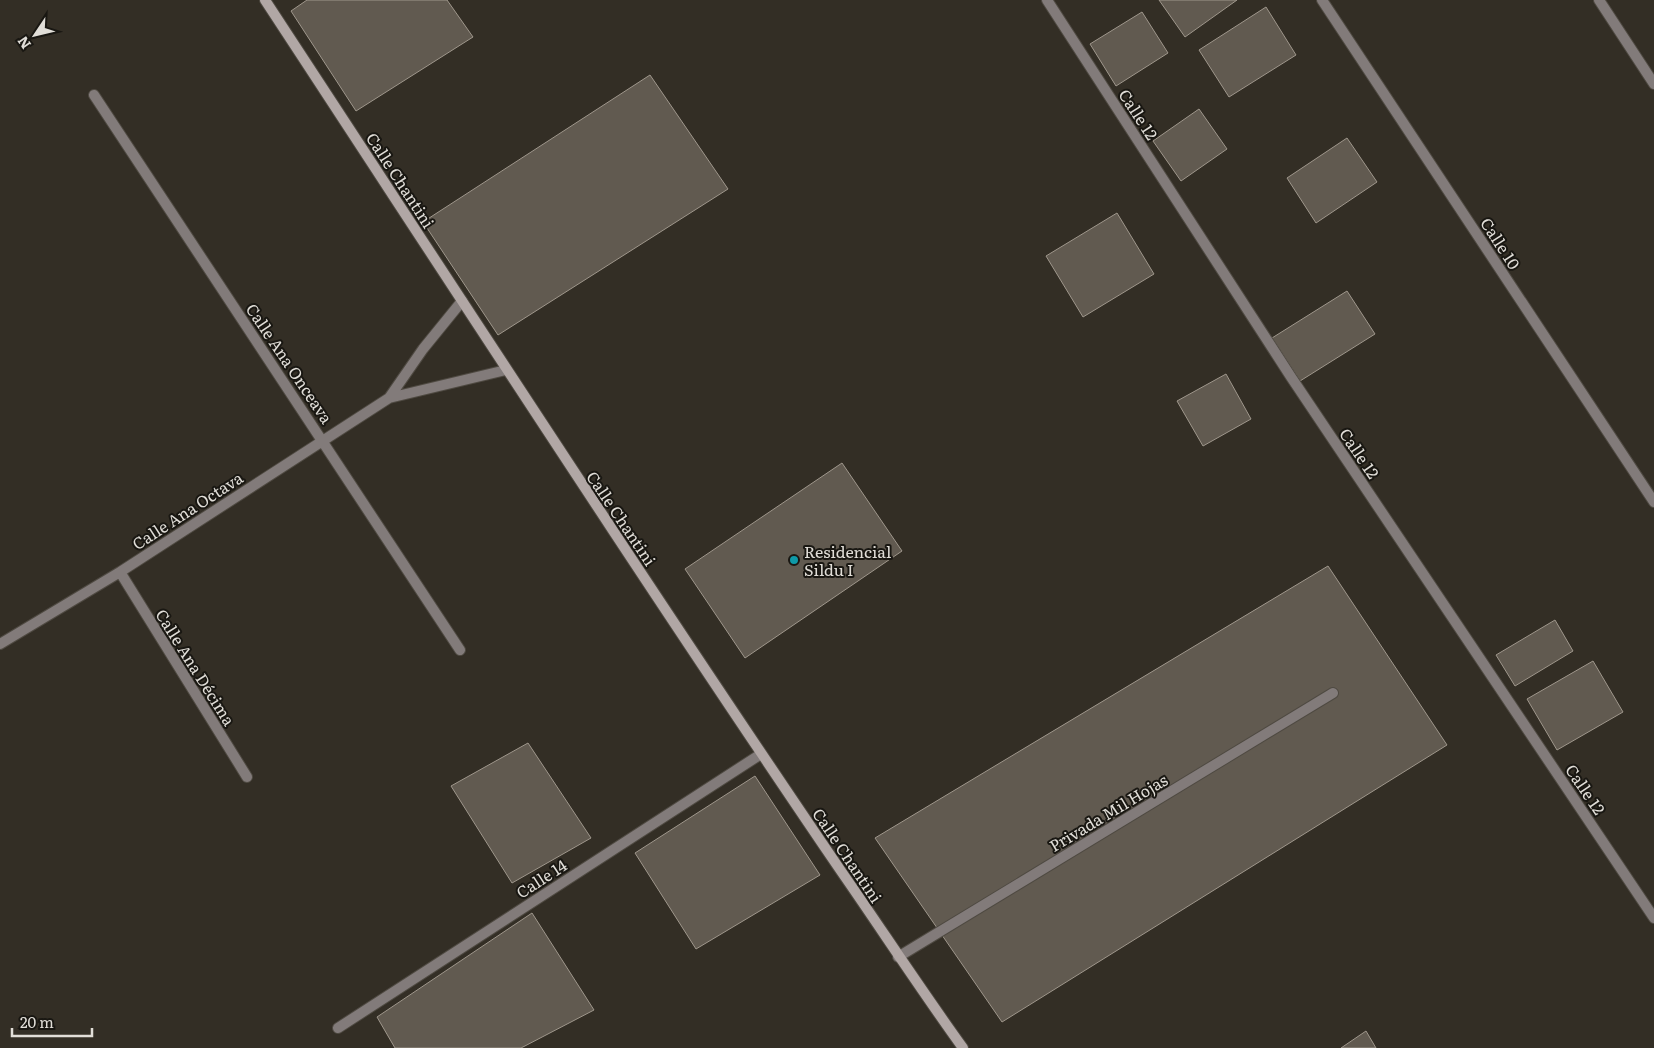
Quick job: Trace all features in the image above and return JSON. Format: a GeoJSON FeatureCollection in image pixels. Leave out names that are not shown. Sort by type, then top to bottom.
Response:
{"type":"FeatureCollection","features":[{"type":"Feature","properties":{"kind":"street","name":"Calle Chantini"},"geometry":{"type":"LineString","coordinates":[[265,0],[506,370],[761,754],[898,957],[963,1048]]}},
{"type":"Feature","properties":{"kind":"street","name":"Calle 12"},"geometry":{"type":"LineString","coordinates":[[1047,0],[1291,377],[1654,918]]}},
{"type":"Feature","properties":{"kind":"street","name":"Calle 10"},"geometry":{"type":"LineString","coordinates":[[1322,0],[1654,502]]}},
{"type":"Feature","properties":{"kind":"street"},"geometry":{"type":"LineString","coordinates":[[1599,0],[1654,84]]}},
{"type":"Feature","properties":{"kind":"street","name":"Calle Ana Onceava"},"geometry":{"type":"LineString","coordinates":[[94,95],[460,650]]}},
{"type":"Feature","properties":{"kind":"street","name":"Calle Ana Octava"},"geometry":{"type":"LineString","coordinates":[[389,398],[423,349],[462,301]]}},
{"type":"Feature","properties":{"kind":"street","name":"Calle Ana Octava"},"geometry":{"type":"LineString","coordinates":[[0,644],[120,572],[322,439],[389,398],[506,370]]}},
{"type":"Feature","properties":{"kind":"street","name":"Calle Ana Décima"},"geometry":{"type":"LineString","coordinates":[[120,572],[247,777]]}},
{"type":"Feature","properties":{"kind":"street","name":"Privada Mil Hojas"},"geometry":{"type":"LineString","coordinates":[[898,957],[1333,693]]}},
{"type":"Feature","properties":{"kind":"street","name":"Calle 14"},"geometry":{"type":"LineString","coordinates":[[338,1028],[761,754]]}},
{"type":"Feature","properties":{"kind":"building"},"geometry":{"type":"Polygon","coordinates":[[[307,0],[447,0],[473,37],[356,111],[291,11],[307,0]]]}},
{"type":"Feature","properties":{"kind":"building"},"geometry":{"type":"Polygon","coordinates":[[[1159,0],[1237,0],[1185,37],[1159,0]]]}},
{"type":"Feature","properties":{"kind":"building"},"geometry":{"type":"Polygon","coordinates":[[[1266,7],[1296,55],[1229,97],[1199,50],[1266,7]]]}},
{"type":"Feature","properties":{"kind":"building"},"geometry":{"type":"Polygon","coordinates":[[[1142,12],[1168,53],[1116,86],[1090,44],[1142,12]]]}},
{"type":"Feature","properties":{"kind":"building"},"geometry":{"type":"Polygon","coordinates":[[[650,75],[728,189],[498,335],[423,222],[650,75]]]}},
{"type":"Feature","properties":{"kind":"building"},"geometry":{"type":"Polygon","coordinates":[[[1199,109],[1227,149],[1181,181],[1153,141],[1199,109]]]}},
{"type":"Feature","properties":{"kind":"building"},"geometry":{"type":"Polygon","coordinates":[[[1347,138],[1377,182],[1316,223],[1287,178],[1347,138]]]}},
{"type":"Feature","properties":{"kind":"building"},"geometry":{"type":"Polygon","coordinates":[[[1117,213],[1154,274],[1083,317],[1046,256],[1117,213]]]}},
{"type":"Feature","properties":{"kind":"building"},"geometry":{"type":"Polygon","coordinates":[[[1347,291],[1375,334],[1300,381],[1272,338],[1347,291]]]}},
{"type":"Feature","properties":{"kind":"building"},"geometry":{"type":"Polygon","coordinates":[[[1226,374],[1251,419],[1203,446],[1177,401],[1226,374]]]}},
{"type":"Feature","properties":{"kind":"building","name":"Residencial Sildu I"},"geometry":{"type":"Polygon","coordinates":[[[842,463],[902,551],[745,658],[685,569],[842,463]]]}},
{"type":"Feature","properties":{"kind":"building"},"geometry":{"type":"Polygon","coordinates":[[[1328,566],[1447,745],[1002,1022],[875,838],[1328,566]]]}},
{"type":"Feature","properties":{"kind":"building"},"geometry":{"type":"Polygon","coordinates":[[[1555,620],[1573,651],[1515,686],[1496,655],[1555,620]]]}},
{"type":"Feature","properties":{"kind":"building"},"geometry":{"type":"Polygon","coordinates":[[[1593,661],[1623,712],[1557,750],[1527,699],[1593,661]]]}},
{"type":"Feature","properties":{"kind":"building"},"geometry":{"type":"Polygon","coordinates":[[[528,743],[591,838],[512,883],[451,786],[528,743]]]}},
{"type":"Feature","properties":{"kind":"building"},"geometry":{"type":"Polygon","coordinates":[[[755,776],[820,875],[696,949],[635,853],[755,776]]]}},
{"type":"Feature","properties":{"kind":"building"},"geometry":{"type":"Polygon","coordinates":[[[532,913],[594,1010],[521,1048],[395,1048],[377,1017],[532,913]]]}},
{"type":"Feature","properties":{"kind":"building"},"geometry":{"type":"Polygon","coordinates":[[[1366,1031],[1376,1048],[1341,1048],[1366,1031]]]}},
{"type":"Feature","properties":{"kind":"place","name":"Residencial Sildu I"},"geometry":{"type":"Point","coordinates":[794,560]}}]}
